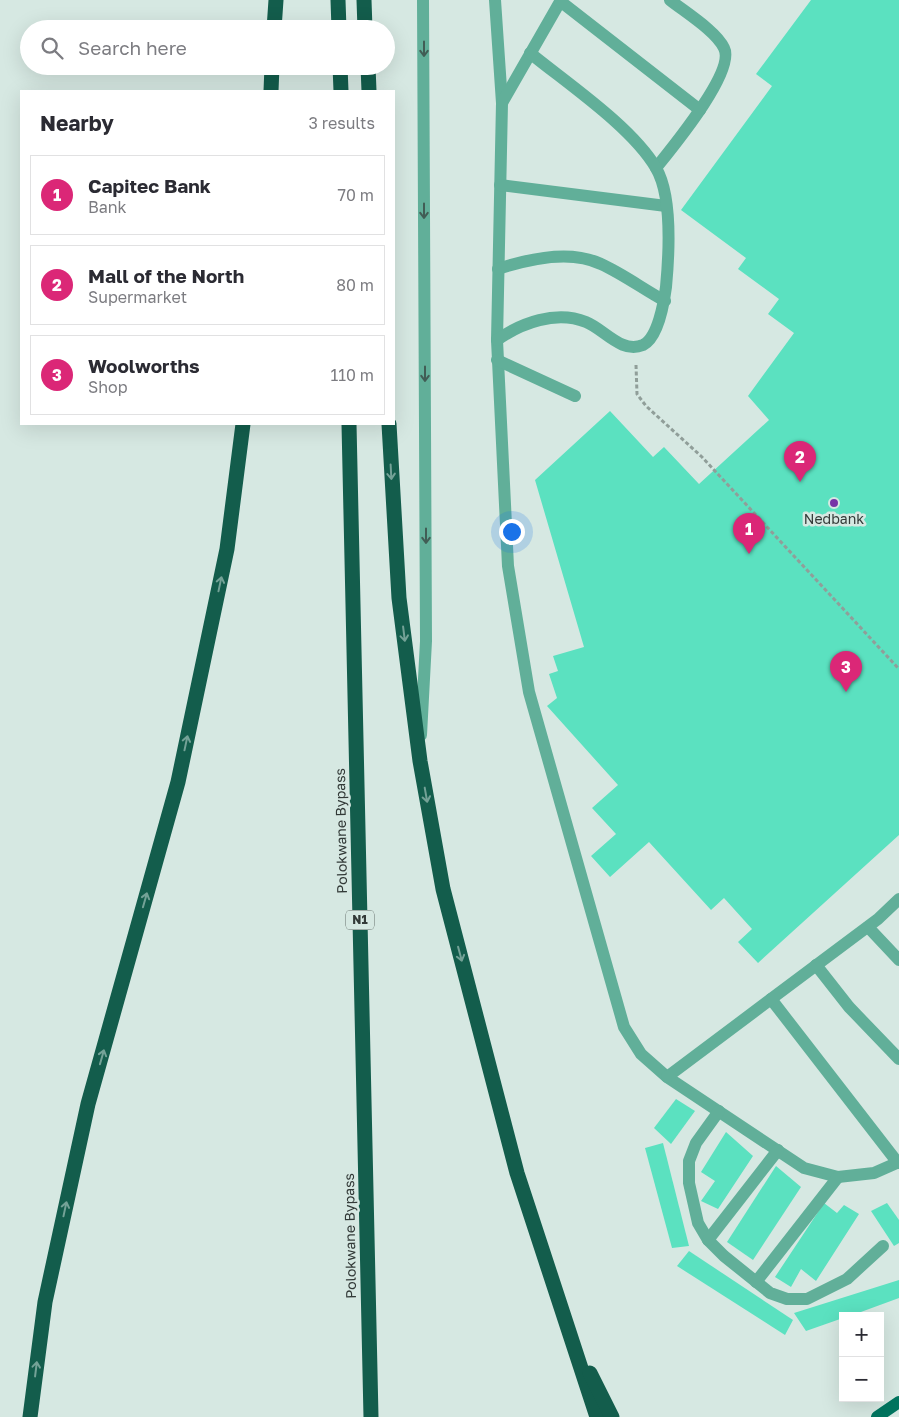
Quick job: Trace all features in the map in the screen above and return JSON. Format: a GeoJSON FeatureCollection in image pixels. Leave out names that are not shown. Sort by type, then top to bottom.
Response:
{"type":"FeatureCollection","features":[{"type":"Feature","properties":{"kind":"highway"},"geometry":{"type":"LineString","coordinates":[[275,20],[276,0]]}},
{"type":"Feature","properties":{"kind":"highway"},"geometry":{"type":"LineString","coordinates":[[338,0],[339,20]]}},
{"type":"Feature","properties":{"kind":"highway"},"geometry":{"type":"LineString","coordinates":[[364,0],[365,20]]}},
{"type":"Feature","properties":{"kind":"highway"},"geometry":{"type":"LineString","coordinates":[[271,90],[272,75]]}},
{"type":"Feature","properties":{"kind":"highway"},"geometry":{"type":"LineString","coordinates":[[340,75],[340,90]]}},
{"type":"Feature","properties":{"kind":"highway"},"geometry":{"type":"LineString","coordinates":[[368,75],[369,90]]}},
{"type":"Feature","properties":{"kind":"highway"},"geometry":{"type":"LineString","coordinates":[[30,1417],[44,1302],[88,1104],[180,773],[227,549],[243,425]]}},
{"type":"Feature","properties":{"kind":"highway","name":"Polokwane Bypass"},"geometry":{"type":"LineString","coordinates":[[348,425],[371,1417]]}},
{"type":"Feature","properties":{"kind":"highway"},"geometry":{"type":"LineString","coordinates":[[388,425],[399,598],[420,761],[446,899],[517,1173],[597,1417]]}},
{"type":"Feature","properties":{"kind":"highway"},"geometry":{"type":"LineString","coordinates":[[565,1322],[612,1417]]}},
{"type":"Feature","properties":{"kind":"main road"},"geometry":{"type":"LineString","coordinates":[[877,1417],[899,1402]]}},
{"type":"Feature","properties":{"kind":"lane"},"geometry":{"type":"LineString","coordinates":[[420,761],[426,640],[423,0]]}},
{"type":"Feature","properties":{"kind":"lane"},"geometry":{"type":"LineString","coordinates":[[496,0],[502,103],[497,360],[508,566],[529,692],[624,1026],[641,1054],[667,1077],[804,1168],[838,1176],[874,1172],[899,1163],[771,999]]}},
{"type":"Feature","properties":{"kind":"lane"},"geometry":{"type":"LineString","coordinates":[[502,103],[560,0],[700,110]]}},
{"type":"Feature","properties":{"kind":"lane"},"geometry":{"type":"LineString","coordinates":[[656,168],[700,110],[721,77],[726,63],[725,49],[715,37],[670,0]]}},
{"type":"Feature","properties":{"kind":"lane"},"geometry":{"type":"LineString","coordinates":[[497,340],[513,329],[529,323],[572,318],[587,322],[625,346],[645,344],[653,336],[664,301],[669,249],[666,206],[656,168],[629,134],[530,53]]}},
{"type":"Feature","properties":{"kind":"lane"},"geometry":{"type":"LineString","coordinates":[[500,185],[666,206]]}},
{"type":"Feature","properties":{"kind":"lane"},"geometry":{"type":"LineString","coordinates":[[498,269],[529,258],[566,256],[599,263],[664,301]]}},
{"type":"Feature","properties":{"kind":"lane"},"geometry":{"type":"LineString","coordinates":[[497,360],[575,396]]}},
{"type":"Feature","properties":{"kind":"lane"},"geometry":{"type":"LineString","coordinates":[[667,1077],[868,927],[899,899]]}},
{"type":"Feature","properties":{"kind":"lane"},"geometry":{"type":"LineString","coordinates":[[868,927],[899,960]]}},
{"type":"Feature","properties":{"kind":"lane"},"geometry":{"type":"LineString","coordinates":[[816,965],[849,1006],[899,1059]]}},
{"type":"Feature","properties":{"kind":"lane"},"geometry":{"type":"LineString","coordinates":[[719,1111],[696,1143],[689,1161],[689,1183],[696,1215],[708,1240],[756,1282],[770,1292],[788,1299],[807,1299],[847,1279],[883,1246]]}},
{"type":"Feature","properties":{"kind":"lane"},"geometry":{"type":"LineString","coordinates":[[708,1240],[778,1150]]}},
{"type":"Feature","properties":{"kind":"lane"},"geometry":{"type":"LineString","coordinates":[[756,1282],[838,1176]]}},
{"type":"Feature","properties":{"kind":"path"},"geometry":{"type":"LineString","coordinates":[[636,346],[637,394],[646,406],[702,457],[899,670]]}},
{"type":"Feature","properties":{"kind":"building"},"geometry":{"type":"Polygon","coordinates":[[[811,0],[899,0],[899,835],[758,963],[738,942],[752,929],[724,898],[711,910],[649,842],[610,877],[591,856],[616,834],[592,808],[618,785],[547,706],[557,698],[549,674],[558,671],[553,656],[584,647],[535,480],[610,411],[653,457],[664,447],[699,484],[769,420],[748,396],[794,333],[768,314],[779,299],[738,269],[746,258],[681,210],[772,86],[756,74],[811,0]]]}},
{"type":"Feature","properties":{"kind":"building"},"geometry":{"type":"Polygon","coordinates":[[[676,1099],[695,1111],[671,1144],[654,1128],[676,1099]]]}},
{"type":"Feature","properties":{"kind":"building"},"geometry":{"type":"Polygon","coordinates":[[[726,1132],[753,1156],[718,1209],[701,1201],[715,1181],[701,1172],[726,1132]]]}},
{"type":"Feature","properties":{"kind":"building"},"geometry":{"type":"Polygon","coordinates":[[[663,1143],[689,1246],[672,1248],[645,1148],[663,1143]]]}},
{"type":"Feature","properties":{"kind":"building"},"geometry":{"type":"Polygon","coordinates":[[[776,1166],[801,1187],[753,1260],[727,1242],[776,1166]]]}},
{"type":"Feature","properties":{"kind":"building"},"geometry":{"type":"Polygon","coordinates":[[[824,1203],[837,1213],[844,1205],[859,1214],[816,1281],[801,1269],[791,1287],[775,1277],[824,1203]]]}},
{"type":"Feature","properties":{"kind":"building"},"geometry":{"type":"Polygon","coordinates":[[[887,1203],[899,1220],[899,1243],[894,1246],[871,1211],[887,1203]]]}},
{"type":"Feature","properties":{"kind":"building"},"geometry":{"type":"Polygon","coordinates":[[[689,1251],[793,1320],[785,1335],[677,1266],[689,1251]]]}},
{"type":"Feature","properties":{"kind":"building"},"geometry":{"type":"Polygon","coordinates":[[[899,1280],[899,1298],[861,1312],[839,1312],[839,1319],[806,1331],[794,1313],[899,1280]]]}},
{"type":"Feature","properties":{"kind":"place","name":"Mall of the North"},"geometry":{"type":"Point","coordinates":[800,482]}},
{"type":"Feature","properties":{"kind":"place","name":"Nedbank"},"geometry":{"type":"Point","coordinates":[834,503]}},
{"type":"Feature","properties":{"kind":"place","name":"Capitec Bank"},"geometry":{"type":"Point","coordinates":[749,554]}},
{"type":"Feature","properties":{"kind":"place","name":"Woolworths"},"geometry":{"type":"Point","coordinates":[846,692]}}]}
